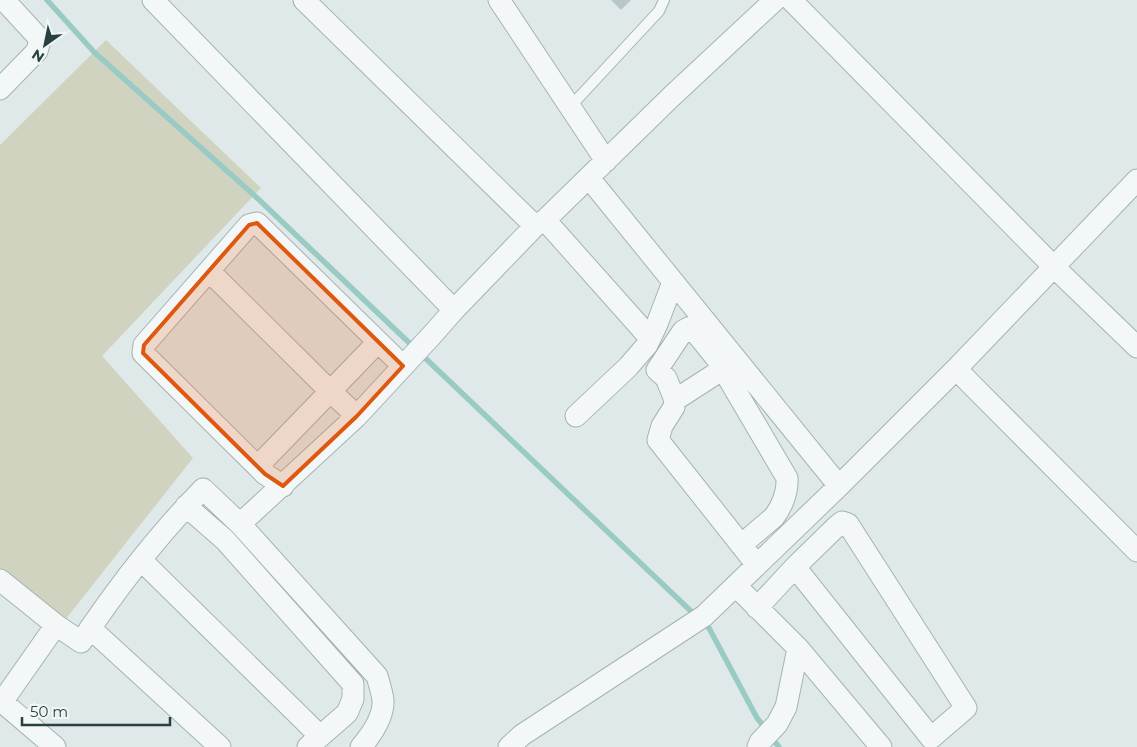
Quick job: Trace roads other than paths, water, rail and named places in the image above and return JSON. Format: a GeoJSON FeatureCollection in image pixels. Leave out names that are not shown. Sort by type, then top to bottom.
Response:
{"type":"FeatureCollection","features":[{"type":"Feature","properties":{"kind":"street"},"geometry":{"type":"LineString","coordinates":[[0,89],[37,51],[39,44],[38,37],[4,0]]}},
{"type":"Feature","properties":{"kind":"street"},"geometry":{"type":"LineString","coordinates":[[304,0],[540,223],[650,338]]}},
{"type":"Feature","properties":{"kind":"street"},"geometry":{"type":"LineString","coordinates":[[499,0],[606,161]]}},
{"type":"Feature","properties":{"kind":"street"},"geometry":{"type":"LineString","coordinates":[[240,524],[357,416],[454,310],[540,223],[775,0]]}},
{"type":"Feature","properties":{"kind":"street"},"geometry":{"type":"LineString","coordinates":[[791,0],[1053,266],[1137,347]]}},
{"type":"Feature","properties":{"kind":"street"},"geometry":{"type":"LineString","coordinates":[[156,1],[454,310]]}},
{"type":"Feature","properties":{"kind":"street"},"geometry":{"type":"LineString","coordinates":[[589,178],[673,282],[723,360],[787,478],[788,483],[784,500],[778,513],[741,545]]}},
{"type":"Feature","properties":{"kind":"street"},"geometry":{"type":"LineString","coordinates":[[521,743],[696,622],[736,586],[956,369],[1137,180]]}},
{"type":"Feature","properties":{"kind":"street"},"geometry":{"type":"LineString","coordinates":[[283,486],[265,474],[143,353],[144,345],[249,225],[257,223],[378,342],[405,364]]}},
{"type":"Feature","properties":{"kind":"street"},"geometry":{"type":"LineString","coordinates":[[209,271],[357,416]]}},
{"type":"Feature","properties":{"kind":"street"},"geometry":{"type":"LineString","coordinates":[[576,416],[628,367],[647,345],[673,282]]}},
{"type":"Feature","properties":{"kind":"street"},"geometry":{"type":"LineString","coordinates":[[757,565],[658,440],[662,426],[674,407],[675,400],[666,378],[657,370],[683,331],[688,328],[696,333],[839,486]]}},
{"type":"Feature","properties":{"kind":"street"},"geometry":{"type":"LineString","coordinates":[[258,466],[378,342]]}},
{"type":"Feature","properties":{"kind":"street"},"geometry":{"type":"LineString","coordinates":[[675,400],[723,360]]}},
{"type":"Feature","properties":{"kind":"street"},"geometry":{"type":"LineString","coordinates":[[956,369],[1137,551]]}},
{"type":"Feature","properties":{"kind":"street"},"geometry":{"type":"LineString","coordinates":[[0,580],[80,642],[141,560],[186,506],[203,489],[240,524],[378,676],[383,701],[379,721],[361,747]]}},
{"type":"Feature","properties":{"kind":"street"},"geometry":{"type":"LineString","coordinates":[[141,560],[314,741],[347,713],[353,699],[353,684],[225,540],[186,506]]}},
{"type":"Feature","properties":{"kind":"street"},"geometry":{"type":"LineString","coordinates":[[757,608],[795,567],[837,526],[842,522],[848,524],[966,708],[931,738],[795,567]]}},
{"type":"Feature","properties":{"kind":"street"},"geometry":{"type":"LineString","coordinates":[[736,586],[798,648],[881,747]]}},
{"type":"Feature","properties":{"kind":"street"},"geometry":{"type":"LineString","coordinates":[[55,747],[1,701],[56,624]]}},
{"type":"Feature","properties":{"kind":"street"},"geometry":{"type":"LineString","coordinates":[[90,628],[220,747]]}},
{"type":"Feature","properties":{"kind":"street"},"geometry":{"type":"LineString","coordinates":[[759,745],[777,724],[786,708],[798,648]]}},
{"type":"Feature","properties":{"kind":"lane"},"geometry":{"type":"LineString","coordinates":[[570,107],[659,11],[664,0]]}},
{"type":"Feature","properties":{"kind":"waterway"},"geometry":{"type":"LineString","coordinates":[[47,0],[94,52],[255,196],[695,615]]}},
{"type":"Feature","properties":{"kind":"waterway"},"geometry":{"type":"LineString","coordinates":[[702,622],[709,628],[757,718],[766,729]]}},
{"type":"Feature","properties":{"kind":"waterway"},"geometry":{"type":"LineString","coordinates":[[771,737],[779,747]]}}]}
